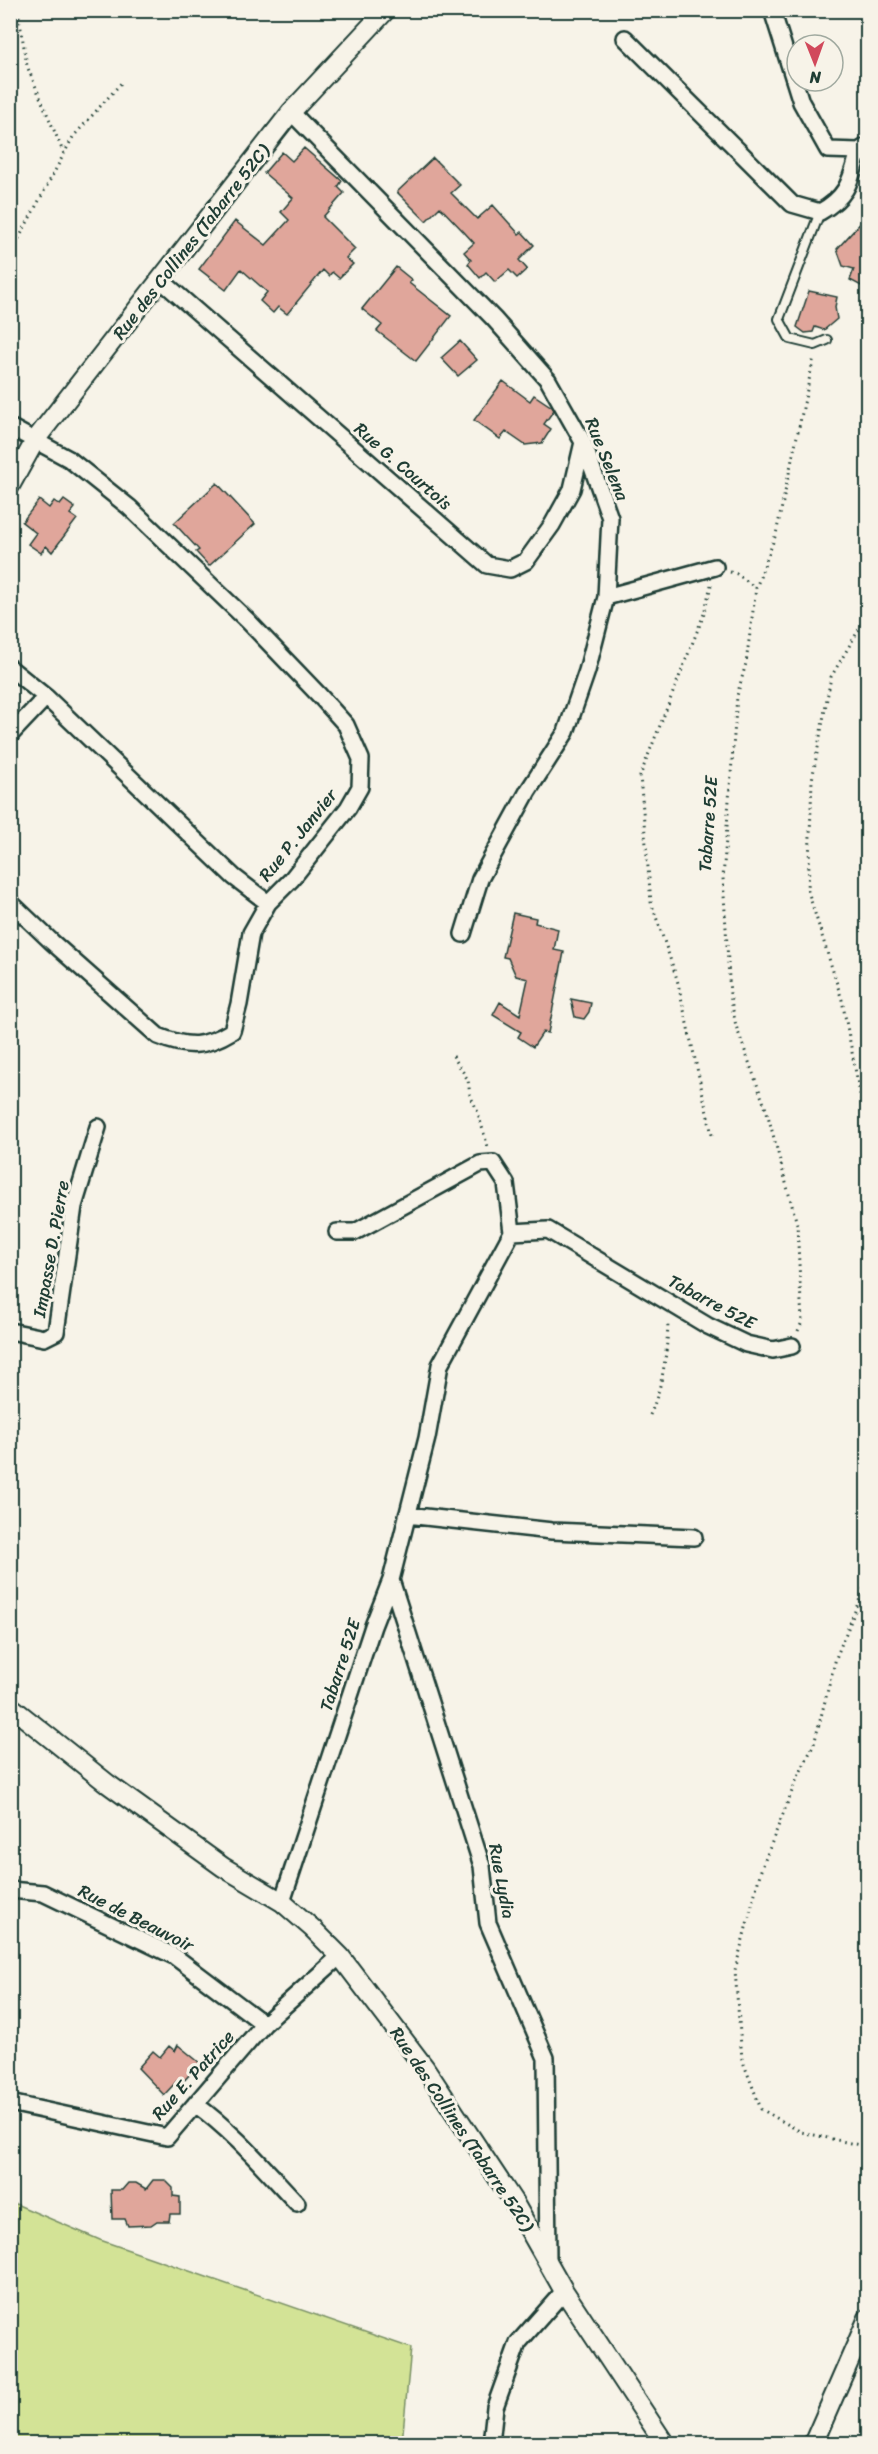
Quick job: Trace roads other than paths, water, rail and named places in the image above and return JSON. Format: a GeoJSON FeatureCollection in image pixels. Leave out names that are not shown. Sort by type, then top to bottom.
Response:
{"type":"FeatureCollection","features":[{"type":"Feature","properties":{"kind":"street","name":"Rue des Collines (Tabarre 52C)"},"geometry":{"type":"LineString","coordinates":[[10,486],[36,439],[291,112],[386,10]]}},
{"type":"Feature","properties":{"kind":"street"},"geometry":{"type":"LineString","coordinates":[[625,38],[792,204],[820,213],[837,202],[850,182],[863,149],[828,150],[801,102],[772,10]]}},
{"type":"Feature","properties":{"kind":"street","name":"Rue Selena"},"geometry":{"type":"LineString","coordinates":[[291,112],[494,320],[548,380],[583,442],[610,518],[606,597],[587,671],[566,732],[528,790],[480,879],[463,934]]}},
{"type":"Feature","properties":{"kind":"street","name":"Rue G. Courtois"},"geometry":{"type":"LineString","coordinates":[[162,280],[487,565],[510,569],[526,561],[552,525],[572,489],[583,442]]}},
{"type":"Feature","properties":{"kind":"street","name":"Rue P. Janvier"},"geometry":{"type":"LineString","coordinates":[[10,427],[36,439],[69,459],[129,507],[248,621],[346,724],[361,759],[360,787],[348,808],[291,880],[268,903],[234,877],[46,697],[10,668]]}},
{"type":"Feature","properties":{"kind":"street"},"geometry":{"type":"LineString","coordinates":[[606,597],[715,567]]}},
{"type":"Feature","properties":{"kind":"street"},"geometry":{"type":"LineString","coordinates":[[10,735],[46,697]]}},
{"type":"Feature","properties":{"kind":"street"},"geometry":{"type":"LineString","coordinates":[[10,902],[158,1036],[174,1043],[192,1045],[214,1042],[232,1031],[251,933],[268,903]]}},
{"type":"Feature","properties":{"kind":"street","name":"Impasse D. Pierre"},"geometry":{"type":"LineString","coordinates":[[10,1331],[44,1338],[56,1332],[74,1206],[98,1127]]}},
{"type":"Feature","properties":{"kind":"street"},"geometry":{"type":"LineString","coordinates":[[337,1232],[355,1232],[480,1164],[493,1163],[506,1183],[512,1232]]}},
{"type":"Feature","properties":{"kind":"street","name":"Tabarre 52E"},"geometry":{"type":"LineString","coordinates":[[282,1902],[372,1626],[391,1580],[426,1438],[440,1365],[512,1232],[548,1230],[708,1326],[746,1344],[773,1350],[792,1347]]}},
{"type":"Feature","properties":{"kind":"street"},"geometry":{"type":"LineString","coordinates":[[407,1515],[552,1531],[694,1537]]}},
{"type":"Feature","properties":{"kind":"street","name":"Rue Lydia"},"geometry":{"type":"LineString","coordinates":[[391,1580],[482,1866],[488,1923],[546,2058],[548,2264]]}},
{"type":"Feature","properties":{"kind":"street","name":"Rue des Collines (Tabarre 52C)"},"geometry":{"type":"LineString","coordinates":[[10,1706],[108,1784],[203,1853],[282,1902],[340,1956],[425,2068],[513,2201],[564,2291],[665,2444]]}},
{"type":"Feature","properties":{"kind":"street","name":"Rue de Beauvoir"},"geometry":{"type":"LineString","coordinates":[[10,1890],[43,1893],[174,1956],[264,2024]]}},
{"type":"Feature","properties":{"kind":"street","name":"Rue E. Patrice"},"geometry":{"type":"LineString","coordinates":[[10,2103],[167,2137],[264,2024],[340,1956]]}},
{"type":"Feature","properties":{"kind":"street"},"geometry":{"type":"LineString","coordinates":[[195,2104],[220,2122],[297,2203]]}},
{"type":"Feature","properties":{"kind":"street"},"geometry":{"type":"LineString","coordinates":[[491,2444],[495,2407],[518,2343],[564,2291]]}},
{"type":"Feature","properties":{"kind":"street"},"geometry":{"type":"LineString","coordinates":[[813,2444],[867,2318]]}},
{"type":"Feature","properties":{"kind":"lane"},"geometry":{"type":"LineString","coordinates":[[820,213],[778,319],[790,339],[815,345],[827,340]]}}]}
